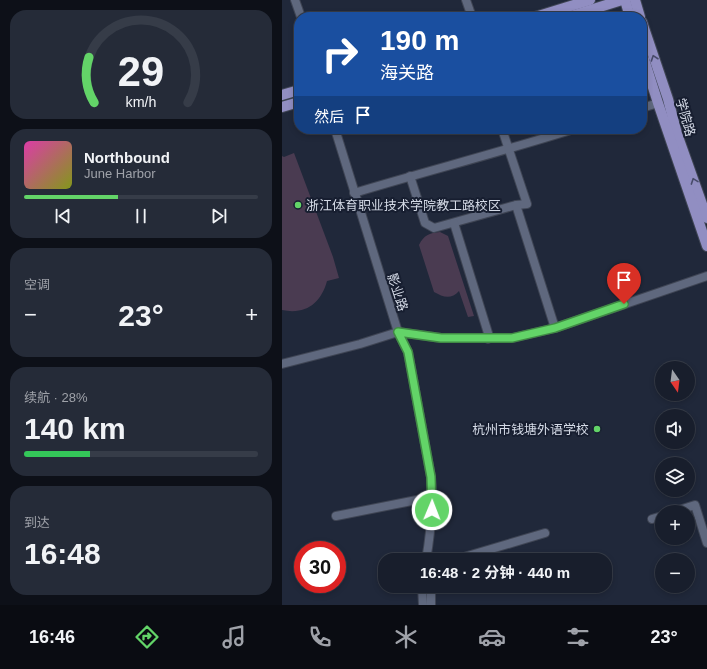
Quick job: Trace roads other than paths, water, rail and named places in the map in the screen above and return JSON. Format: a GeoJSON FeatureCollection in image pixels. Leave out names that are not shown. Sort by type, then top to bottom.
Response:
{"type":"FeatureCollection","features":[{"type":"Feature","properties":{"kind":"main road"},"geometry":{"type":"LineString","coordinates":[[551,12],[590,0]]}},
{"type":"Feature","properties":{"kind":"main road"},"geometry":{"type":"LineString","coordinates":[[584,12],[623,0],[628,12]]}},
{"type":"Feature","properties":{"kind":"main road"},"geometry":{"type":"LineString","coordinates":[[635,0],[639,12]]}},
{"type":"Feature","properties":{"kind":"main road","name":"学院路"},"geometry":{"type":"LineString","coordinates":[[647,37],[668,99],[677,134],[707,218]]}},
{"type":"Feature","properties":{"kind":"main road","name":"学院路"},"geometry":{"type":"LineString","coordinates":[[647,69],[707,246]]}},
{"type":"Feature","properties":{"kind":"main road"},"geometry":{"type":"LineString","coordinates":[[282,96],[294,92]]}},
{"type":"Feature","properties":{"kind":"main road"},"geometry":{"type":"LineString","coordinates":[[282,107],[294,103]]}},
{"type":"Feature","properties":{"kind":"street"},"geometry":{"type":"LineString","coordinates":[[295,0],[299,12]]}},
{"type":"Feature","properties":{"kind":"street"},"geometry":{"type":"LineString","coordinates":[[466,0],[470,12]]}},
{"type":"Feature","properties":{"kind":"street"},"geometry":{"type":"LineString","coordinates":[[647,106],[658,103]]}},
{"type":"Feature","properties":{"kind":"street","name":"影业路"},"geometry":{"type":"LineString","coordinates":[[336,134],[398,332],[408,352],[431,477],[432,496],[430,536],[427,553]]}},
{"type":"Feature","properties":{"kind":"street"},"geometry":{"type":"LineString","coordinates":[[410,176],[425,223],[434,228],[516,205],[527,204],[504,134]]}},
{"type":"Feature","properties":{"kind":"street"},"geometry":{"type":"LineString","coordinates":[[354,193],[558,134]]}},
{"type":"Feature","properties":{"kind":"street"},"geometry":{"type":"LineString","coordinates":[[516,205],[555,328]]}},
{"type":"Feature","properties":{"kind":"street"},"geometry":{"type":"LineString","coordinates":[[454,223],[488,333],[488,339]]}},
{"type":"Feature","properties":{"kind":"street"},"geometry":{"type":"LineString","coordinates":[[282,364],[360,344],[398,332],[441,338],[512,338],[555,328],[707,276]]}},
{"type":"Feature","properties":{"kind":"street"},"geometry":{"type":"LineString","coordinates":[[336,516],[432,496]]}},
{"type":"Feature","properties":{"kind":"street"},"geometry":{"type":"LineString","coordinates":[[695,505],[707,543]]}},
{"type":"Feature","properties":{"kind":"street"},"geometry":{"type":"LineString","coordinates":[[478,553],[545,533]]}},
{"type":"Feature","properties":{"kind":"street"},"geometry":{"type":"LineString","coordinates":[[422,593],[423,605]]}},
{"type":"Feature","properties":{"kind":"street"},"geometry":{"type":"LineString","coordinates":[[431,593],[431,605]]}},
{"type":"Feature","properties":{"kind":"place","name":"浙江体育职业技术学院教工路校区"},"geometry":{"type":"Point","coordinates":[298,205]}},
{"type":"Feature","properties":{"kind":"place","name":"杭州市钱塘外语学校"},"geometry":{"type":"Point","coordinates":[597,429]}}]}
